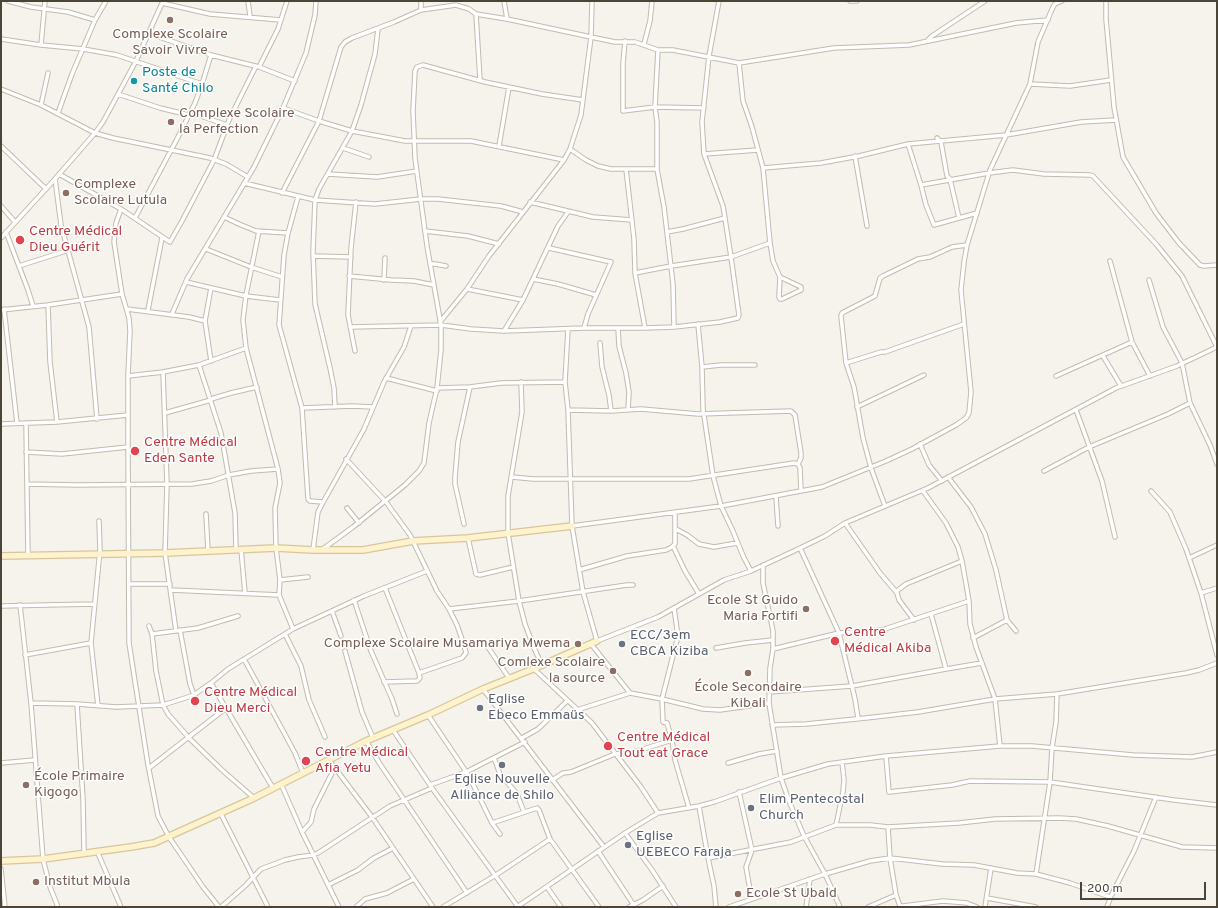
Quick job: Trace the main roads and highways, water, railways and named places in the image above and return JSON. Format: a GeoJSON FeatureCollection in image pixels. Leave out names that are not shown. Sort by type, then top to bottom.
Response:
{"type":"FeatureCollection","features":[{"type":"Feature","properties":{"kind":"place","name":"Complexe Scolaire Savoir Vivre"},"geometry":{"type":"Point","coordinates":[170,20]}},
{"type":"Feature","properties":{"kind":"place","name":"Poste de Santé Chilo"},"geometry":{"type":"Point","coordinates":[134,81]}},
{"type":"Feature","properties":{"kind":"place","name":"Complexe Scolaire la Perfection"},"geometry":{"type":"Point","coordinates":[171,122]}},
{"type":"Feature","properties":{"kind":"place","name":"Complexe Scolaire Lutula"},"geometry":{"type":"Point","coordinates":[66,193]}},
{"type":"Feature","properties":{"kind":"place","name":"Centre Médical Dieu Guérit"},"geometry":{"type":"Point","coordinates":[20,240]}},
{"type":"Feature","properties":{"kind":"place","name":"Centre Médical Eden Sante"},"geometry":{"type":"Point","coordinates":[135,451]}},
{"type":"Feature","properties":{"kind":"place","name":"Ecole St Guido Maria Fortifi"},"geometry":{"type":"Point","coordinates":[806,609]}},
{"type":"Feature","properties":{"kind":"place","name":"Centre Médical Akiba"},"geometry":{"type":"Point","coordinates":[835,641]}},
{"type":"Feature","properties":{"kind":"place","name":"Complexe Scolaire Musamariya Mwema"},"geometry":{"type":"Point","coordinates":[578,644]}},
{"type":"Feature","properties":{"kind":"place","name":"ECC/3em CBCA Kiziba"},"geometry":{"type":"Point","coordinates":[622,644]}},
{"type":"Feature","properties":{"kind":"place","name":"Comlexe Scolaire la source"},"geometry":{"type":"Point","coordinates":[613,671]}},
{"type":"Feature","properties":{"kind":"place","name":"École Secondaire Kibali"},"geometry":{"type":"Point","coordinates":[748,673]}},
{"type":"Feature","properties":{"kind":"place","name":"Centre Médical Dieu Merci"},"geometry":{"type":"Point","coordinates":[195,701]}},
{"type":"Feature","properties":{"kind":"place","name":"Eglise Ebeco Emmaüs"},"geometry":{"type":"Point","coordinates":[480,708]}},
{"type":"Feature","properties":{"kind":"place","name":"Centre Médical Tout eat Grace"},"geometry":{"type":"Point","coordinates":[608,746]}},
{"type":"Feature","properties":{"kind":"place","name":"Centre Médical Afia Yetu"},"geometry":{"type":"Point","coordinates":[306,761]}},
{"type":"Feature","properties":{"kind":"place","name":"Eglise Nouvelle Alliance de Shilo"},"geometry":{"type":"Point","coordinates":[502,765]}},
{"type":"Feature","properties":{"kind":"place","name":"École Primaire Kigogo"},"geometry":{"type":"Point","coordinates":[26,785]}},
{"type":"Feature","properties":{"kind":"place","name":"Elim Pentecostal Church"},"geometry":{"type":"Point","coordinates":[751,808]}},
{"type":"Feature","properties":{"kind":"place","name":"Eglise UEBECO Faraja"},"geometry":{"type":"Point","coordinates":[628,845]}},
{"type":"Feature","properties":{"kind":"place","name":"Institut Mbula"},"geometry":{"type":"Point","coordinates":[36,882]}},
{"type":"Feature","properties":{"kind":"place","name":"Ecole St Ubald"},"geometry":{"type":"Point","coordinates":[738,894]}}]}
